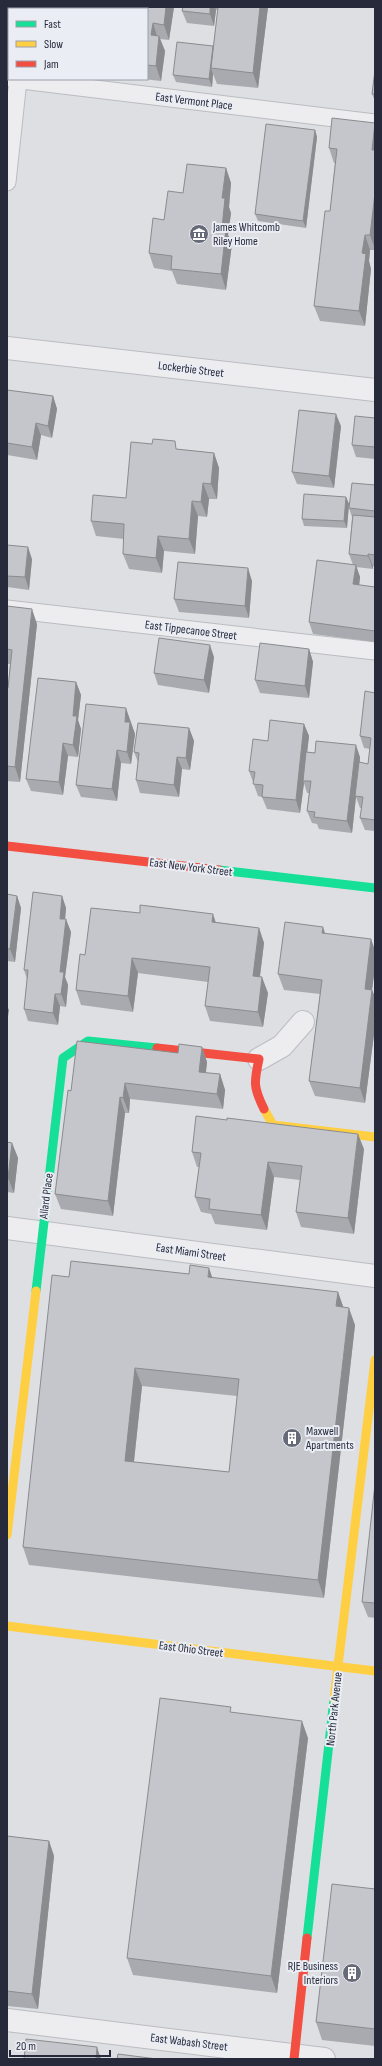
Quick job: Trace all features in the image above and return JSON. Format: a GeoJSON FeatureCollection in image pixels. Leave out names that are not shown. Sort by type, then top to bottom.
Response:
{"type":"FeatureCollection","features":[{"type":"Feature","properties":{"kind":"street","name":"Lockerbie Street"},"geometry":{"type":"LineString","coordinates":[[7,348],[375,390]]}},
{"type":"Feature","properties":{"kind":"street","name":"East New York Street"},"geometry":{"type":"LineString","coordinates":[[7,846],[375,888]]}},
{"type":"Feature","properties":{"kind":"street"},"geometry":{"type":"LineString","coordinates":[[302,1022],[282,1046],[259,1059],[254,1082],[258,1097],[273,1125],[375,1137]]}},
{"type":"Feature","properties":{"kind":"street","name":"Allard Place"},"geometry":{"type":"LineString","coordinates":[[7,1535],[63,1058],[88,1041],[259,1059]]}},
{"type":"Feature","properties":{"kind":"street","name":"East Miami Street"},"geometry":{"type":"LineString","coordinates":[[7,1228],[375,1276]]}},
{"type":"Feature","properties":{"kind":"street","name":"North Park Avenue"},"geometry":{"type":"LineString","coordinates":[[294,2057],[338,1667],[375,1360]]}},
{"type":"Feature","properties":{"kind":"street","name":"East Ohio Street"},"geometry":{"type":"LineString","coordinates":[[7,1626],[375,1672]]}},
{"type":"Feature","properties":{"kind":"street","name":"East Wabash Street"},"geometry":{"type":"LineString","coordinates":[[7,2020],[294,2057],[324,2059]]}},
{"type":"Feature","properties":{"kind":"lane"},"geometry":{"type":"LineString","coordinates":[[7,182],[12,80]]}},
{"type":"Feature","properties":{"kind":"lane","name":"East Vermont Place"},"geometry":{"type":"LineString","coordinates":[[20,80],[375,123]]}},
{"type":"Feature","properties":{"kind":"lane","name":"East Tippecanoe Street"},"geometry":{"type":"LineString","coordinates":[[7,609],[375,651]]}},
{"type":"Feature","properties":{"kind":"building"},"geometry":{"type":"Polygon","coordinates":[[[166,7],[164,25],[153,23],[151,35],[159,36],[156,66],[148,65],[148,8],[122,8],[166,7]]]}},
{"type":"Feature","properties":{"kind":"building"},"geometry":{"type":"Polygon","coordinates":[[[183,7],[210,7],[210,14],[182,11],[183,7]]]}},
{"type":"Feature","properties":{"kind":"building"},"geometry":{"type":"Polygon","coordinates":[[[218,7],[260,7],[253,73],[211,68],[218,7]]]}},
{"type":"Feature","properties":{"kind":"building"},"geometry":{"type":"Polygon","coordinates":[[[177,42],[213,46],[209,79],[173,75],[177,42]]]}},
{"type":"Feature","properties":{"kind":"building"},"geometry":{"type":"Polygon","coordinates":[[[375,70],[375,94],[372,94],[375,70]]]}},
{"type":"Feature","properties":{"kind":"building"},"geometry":{"type":"Polygon","coordinates":[[[332,118],[375,123],[372,150],[375,150],[375,193],[370,235],[365,235],[362,253],[366,254],[359,311],[314,306],[325,211],[330,211],[337,149],[329,148],[332,118]]]}},
{"type":"Feature","properties":{"kind":"building"},"geometry":{"type":"Polygon","coordinates":[[[266,124],[315,130],[303,221],[255,214],[266,124]]]}},
{"type":"Feature","properties":{"kind":"building","name":"James Whitcomb Riley Home"},"geometry":{"type":"Polygon","coordinates":[[[187,164],[226,168],[222,198],[225,198],[222,228],[226,229],[221,274],[171,269],[172,256],[149,253],[153,218],[164,220],[168,191],[183,193],[187,164]]]}},
{"type":"Feature","properties":{"kind":"building"},"geometry":{"type":"Polygon","coordinates":[[[7,390],[53,396],[48,426],[36,423],[32,447],[7,443],[7,390]]]}},
{"type":"Feature","properties":{"kind":"building"},"geometry":{"type":"Polygon","coordinates":[[[299,410],[336,414],[329,476],[292,472],[299,410]]]}},
{"type":"Feature","properties":{"kind":"building"},"geometry":{"type":"Polygon","coordinates":[[[355,416],[375,418],[375,447],[352,445],[355,416]]]}},
{"type":"Feature","properties":{"kind":"building"},"geometry":{"type":"Polygon","coordinates":[[[153,439],[175,441],[176,449],[214,453],[211,484],[203,483],[201,502],[192,501],[189,539],[158,536],[156,558],[123,554],[124,524],[91,521],[93,495],[126,498],[131,442],[152,444],[153,439]]]}},
{"type":"Feature","properties":{"kind":"building"},"geometry":{"type":"Polygon","coordinates":[[[352,483],[375,485],[375,511],[349,508],[352,483]]]}},
{"type":"Feature","properties":{"kind":"building"},"geometry":{"type":"Polygon","coordinates":[[[304,494],[346,497],[344,521],[302,519],[304,494]]]}},
{"type":"Feature","properties":{"kind":"building"},"geometry":{"type":"Polygon","coordinates":[[[353,515],[375,517],[375,555],[368,554],[368,556],[349,554],[353,515]]]}},
{"type":"Feature","properties":{"kind":"building"},"geometry":{"type":"Polygon","coordinates":[[[7,545],[28,547],[25,577],[7,576],[7,545]]]}},
{"type":"Feature","properties":{"kind":"building"},"geometry":{"type":"Polygon","coordinates":[[[317,560],[356,565],[353,584],[375,587],[375,631],[309,622],[317,560]]]}},
{"type":"Feature","properties":{"kind":"building"},"geometry":{"type":"Polygon","coordinates":[[[178,562],[248,568],[245,606],[174,599],[178,562]]]}},
{"type":"Feature","properties":{"kind":"building"},"geometry":{"type":"Polygon","coordinates":[[[7,606],[32,609],[15,767],[7,766],[7,688],[12,650],[7,649],[7,606]]]}},
{"type":"Feature","properties":{"kind":"building"},"geometry":{"type":"Polygon","coordinates":[[[159,638],[210,645],[204,680],[154,673],[159,638]]]}},
{"type":"Feature","properties":{"kind":"building"},"geometry":{"type":"Polygon","coordinates":[[[260,643],[309,649],[305,686],[255,680],[260,643]]]}},
{"type":"Feature","properties":{"kind":"building"},"geometry":{"type":"Polygon","coordinates":[[[38,678],[76,682],[73,716],[77,716],[73,745],[63,743],[59,782],[26,779],[38,678]]]}},
{"type":"Feature","properties":{"kind":"building"},"geometry":{"type":"Polygon","coordinates":[[[365,691],[375,693],[375,820],[360,818],[363,797],[355,796],[359,762],[368,764],[371,738],[360,736],[365,691]]]}},
{"type":"Feature","properties":{"kind":"building"},"geometry":{"type":"Polygon","coordinates":[[[86,704],[126,708],[125,722],[130,722],[127,752],[117,750],[112,789],[76,785],[86,704]]]}},
{"type":"Feature","properties":{"kind":"building"},"geometry":{"type":"Polygon","coordinates":[[[270,720],[304,724],[296,800],[262,797],[263,785],[253,784],[255,772],[249,771],[253,739],[268,741],[270,720]]]}},
{"type":"Feature","properties":{"kind":"building"},"geometry":{"type":"Polygon","coordinates":[[[138,723],[189,728],[186,758],[177,757],[174,785],[136,780],[139,753],[134,752],[138,723]]]}},
{"type":"Feature","properties":{"kind":"building"},"geometry":{"type":"Polygon","coordinates":[[[316,741],[356,745],[347,821],[314,817],[315,812],[307,811],[311,781],[303,781],[306,752],[315,753],[316,741]]]}},
{"type":"Feature","properties":{"kind":"building"},"geometry":{"type":"Polygon","coordinates":[[[33,892],[62,896],[60,919],[66,919],[60,972],[64,972],[61,994],[55,994],[53,1013],[24,1009],[28,970],[24,970],[33,892]]]}},
{"type":"Feature","properties":{"kind":"building"},"geometry":{"type":"Polygon","coordinates":[[[7,894],[17,896],[10,949],[7,949],[7,894]]]}},
{"type":"Feature","properties":{"kind":"building"},"geometry":{"type":"Polygon","coordinates":[[[140,905],[213,914],[212,922],[259,928],[253,976],[262,977],[258,1012],[205,1006],[210,967],[132,958],[128,996],[76,990],[80,954],[85,955],[91,908],[140,913],[140,905]]]}},
{"type":"Feature","properties":{"kind":"building"},"geometry":{"type":"Polygon","coordinates":[[[285,922],[323,927],[322,933],[371,939],[365,989],[372,990],[360,1088],[309,1081],[322,980],[278,974],[285,922]]]}},
{"type":"Feature","properties":{"kind":"building"},"geometry":{"type":"Polygon","coordinates":[[[77,1041],[178,1053],[179,1044],[202,1047],[199,1072],[220,1074],[217,1094],[125,1083],[123,1098],[120,1097],[108,1201],[55,1194],[68,1090],[71,1091],[77,1041]]]}},
{"type":"Feature","properties":{"kind":"building"},"geometry":{"type":"Polygon","coordinates":[[[196,1116],[227,1120],[227,1118],[358,1134],[348,1218],[296,1212],[302,1166],[268,1162],[261,1215],[209,1209],[210,1199],[195,1197],[201,1153],[192,1152],[196,1116]]]}},
{"type":"Feature","properties":{"kind":"building"},"geometry":{"type":"Polygon","coordinates":[[[7,1142],[12,1143],[8,1178],[7,1178],[7,1142]]]}},
{"type":"Feature","properties":{"kind":"building","name":"Maxwell Apartments"},"geometry":{"type":"Polygon","coordinates":[[[71,1261],[189,1274],[190,1265],[209,1268],[208,1277],[338,1292],[336,1306],[349,1308],[318,1580],[23,1547],[52,1275],[69,1277],[71,1261]],[[135,1368],[125,1461],[229,1472],[239,1379],[135,1368]]]}},
{"type":"Feature","properties":{"kind":"building"},"geometry":{"type":"Polygon","coordinates":[[[375,1484],[375,1603],[362,1602],[375,1484]]]}},
{"type":"Feature","properties":{"kind":"building"},"geometry":{"type":"Polygon","coordinates":[[[160,1698],[231,1707],[230,1712],[302,1721],[271,1976],[127,1958],[160,1698]]]}},
{"type":"Feature","properties":{"kind":"building"},"geometry":{"type":"Polygon","coordinates":[[[7,1836],[49,1841],[32,1994],[7,1991],[7,1836]]]}},
{"type":"Feature","properties":{"kind":"building","name":"RJE Business Interiors"},"geometry":{"type":"Polygon","coordinates":[[[332,1884],[375,1889],[375,2029],[316,2022],[332,1884]]]}},
{"type":"Feature","properties":{"kind":"building"},"geometry":{"type":"Polygon","coordinates":[[[26,2039],[97,2047],[96,2059],[24,2059],[26,2039]]]}},
{"type":"Feature","properties":{"kind":"building"},"geometry":{"type":"Polygon","coordinates":[[[118,2054],[157,2059],[117,2059],[118,2054]]]}},
{"type":"Feature","properties":{"kind":"traffic: fast"},"geometry":{"type":"LineString","coordinates":[[219,870],[375,888]]}},
{"type":"Feature","properties":{"kind":"traffic: fast"},"geometry":{"type":"LineString","coordinates":[[36,1291],[63,1058],[88,1041],[157,1048]]}},
{"type":"Feature","properties":{"kind":"traffic: fast"},"geometry":{"type":"LineString","coordinates":[[307,1938],[334,1699]]}},
{"type":"Feature","properties":{"kind":"traffic: slow"},"geometry":{"type":"LineString","coordinates":[[264,1109],[273,1125],[375,1137]]}},
{"type":"Feature","properties":{"kind":"traffic: slow"},"geometry":{"type":"LineString","coordinates":[[7,1535],[36,1291]]}},
{"type":"Feature","properties":{"kind":"traffic: slow"},"geometry":{"type":"LineString","coordinates":[[334,1699],[375,1360]]}},
{"type":"Feature","properties":{"kind":"traffic: slow"},"geometry":{"type":"LineString","coordinates":[[7,1626],[375,1671]]}},
{"type":"Feature","properties":{"kind":"traffic: jam"},"geometry":{"type":"LineString","coordinates":[[7,846],[219,870]]}},
{"type":"Feature","properties":{"kind":"traffic: jam"},"geometry":{"type":"LineString","coordinates":[[157,1048],[259,1059],[255,1079],[256,1090],[264,1109]]}},
{"type":"Feature","properties":{"kind":"traffic: jam"},"geometry":{"type":"LineString","coordinates":[[294,2059],[307,1938]]}},
{"type":"Feature","properties":{"kind":"place","name":"James Whitcomb Riley Home"},"geometry":{"type":"Point","coordinates":[199,234]}},
{"type":"Feature","properties":{"kind":"place","name":"Maxwell Apartments"},"geometry":{"type":"Point","coordinates":[292,1438]}},
{"type":"Feature","properties":{"kind":"place","name":"RJE Business Interiors"},"geometry":{"type":"Point","coordinates":[352,1973]}}]}
